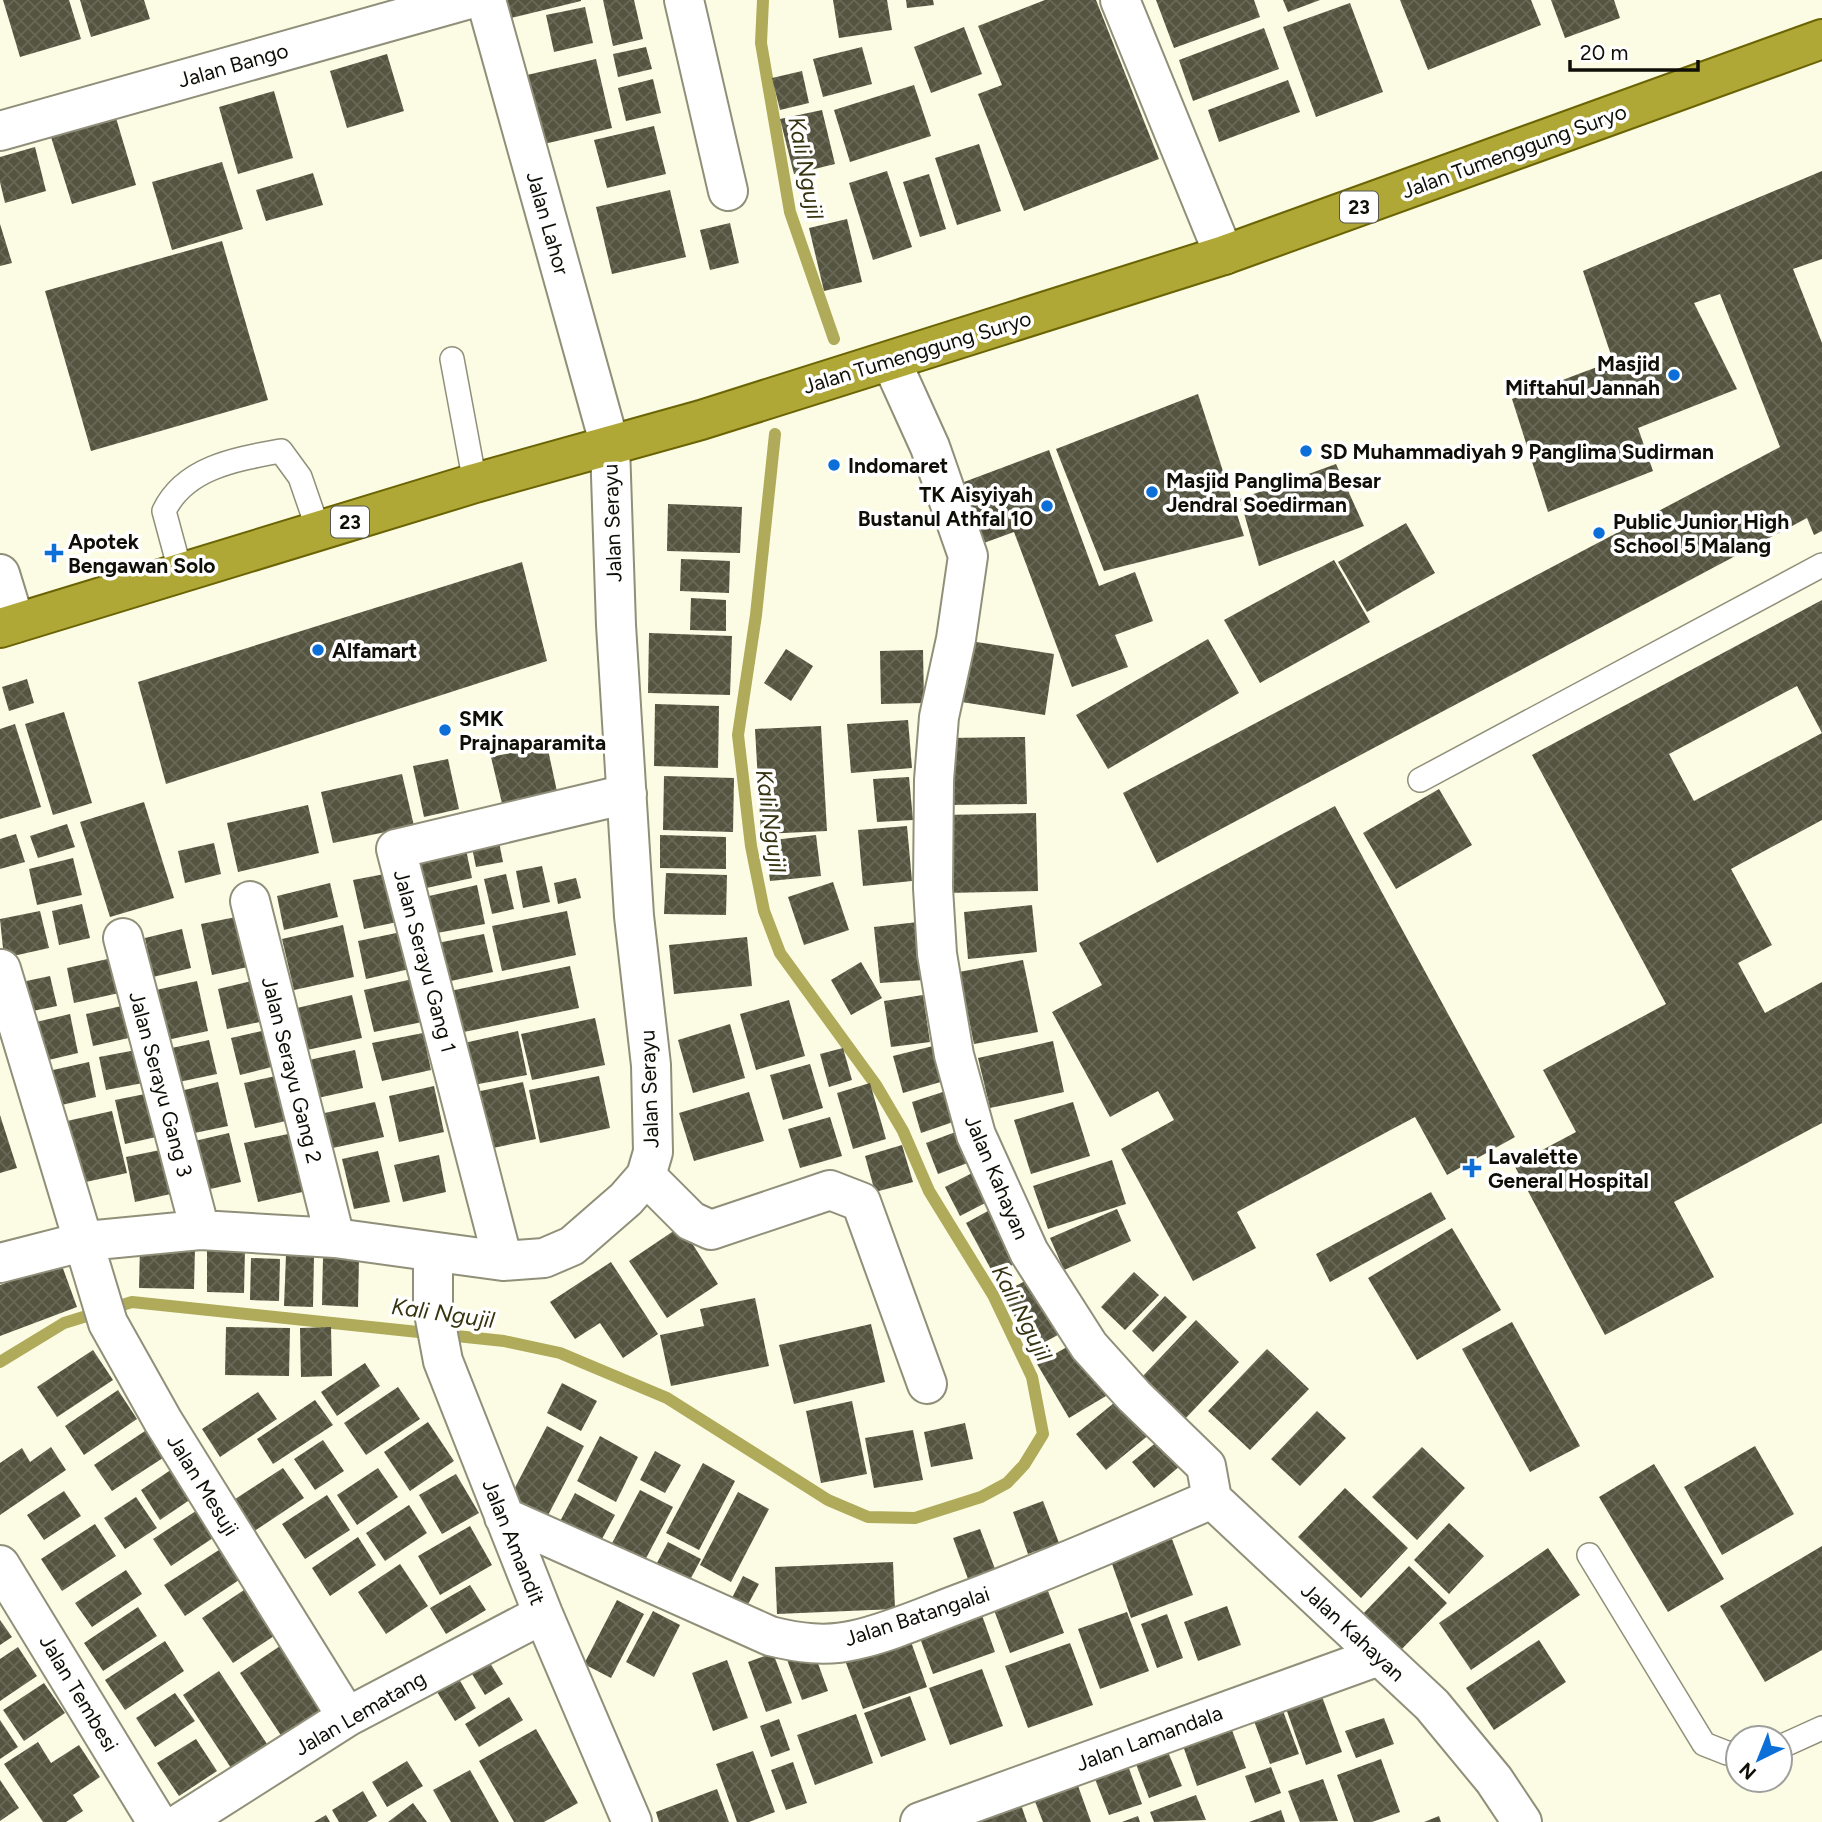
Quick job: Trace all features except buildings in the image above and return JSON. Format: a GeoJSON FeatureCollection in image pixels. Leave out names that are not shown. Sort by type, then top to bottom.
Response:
{"type":"FeatureCollection","features":[{"type":"Feature","properties":{"kind":"highway","name":"Jalan Tumenggung Suryo"},"geometry":{"type":"LineString","coordinates":[[8,625],[475,483],[610,446],[891,361],[1224,255],[1822,39]]}},
{"type":"Feature","properties":{"kind":"street","name":"Jalan Bango"},"geometry":{"type":"LineString","coordinates":[[0,131],[466,0]]}},
{"type":"Feature","properties":{"kind":"street","name":"Jalan Lahor"},"geometry":{"type":"LineString","coordinates":[[486,0],[610,446]]}},
{"type":"Feature","properties":{"kind":"street"},"geometry":{"type":"LineString","coordinates":[[684,0],[728,191]]}},
{"type":"Feature","properties":{"kind":"street"},"geometry":{"type":"LineString","coordinates":[[1120,0],[1224,255]]}},
{"type":"Feature","properties":{"kind":"street","name":"Jalan Kahayan"},"geometry":{"type":"LineString","coordinates":[[891,361],[930,447],[968,556],[956,639],[939,716],[934,780],[933,888],[937,954],[954,1055],[976,1135],[1029,1252],[1089,1346],[1134,1396],[1206,1466],[1212,1499],[1432,1705],[1459,1735],[1522,1822]]}},
{"type":"Feature","properties":{"kind":"street","name":"Jalan Serayu"},"geometry":{"type":"LineString","coordinates":[[0,1263],[86,1241],[200,1230],[335,1238],[503,1261],[544,1258],[572,1246],[626,1199],[646,1177],[653,1152],[651,1065],[634,916],[610,446]]}},
{"type":"Feature","properties":{"kind":"street"},"geometry":{"type":"LineString","coordinates":[[0,574],[8,625]]}},
{"type":"Feature","properties":{"kind":"street","name":"Jalan Serayu Gang 1"},"geometry":{"type":"LineString","coordinates":[[503,1261],[396,849],[627,794]]}},
{"type":"Feature","properties":{"kind":"street","name":"Jalan Serayu Gang 2"},"geometry":{"type":"LineString","coordinates":[[250,901],[335,1238]]}},
{"type":"Feature","properties":{"kind":"street","name":"Jalan Serayu Gang 3"},"geometry":{"type":"LineString","coordinates":[[123,938],[200,1230]]}},
{"type":"Feature","properties":{"kind":"street","name":"Jalan Mesuji"},"geometry":{"type":"LineString","coordinates":[[1,969],[104,1307],[163,1421],[347,1717]]}},
{"type":"Feature","properties":{"kind":"street"},"geometry":{"type":"LineString","coordinates":[[646,1177],[691,1222],[711,1230],[830,1190],[861,1202],[927,1384]]}},
{"type":"Feature","properties":{"kind":"street","name":"Jalan Amandit"},"geometry":{"type":"LineString","coordinates":[[433,1252],[433,1308],[443,1361],[543,1614],[630,1821]]}},
{"type":"Feature","properties":{"kind":"street","name":"Jalan Batangalai"},"geometry":{"type":"LineString","coordinates":[[504,1517],[771,1636],[804,1643],[829,1643],[854,1640],[894,1628],[1039,1573],[1212,1499]]}},
{"type":"Feature","properties":{"kind":"street","name":"Jalan Tembesi"},"geometry":{"type":"LineString","coordinates":[[0,1565],[158,1822]]}},
{"type":"Feature","properties":{"kind":"street","name":"Jalan Lematang"},"geometry":{"type":"LineString","coordinates":[[182,1822],[347,1717],[543,1614]]}},
{"type":"Feature","properties":{"kind":"street","name":"Jalan Lamandala"},"geometry":{"type":"LineString","coordinates":[[920,1822],[1379,1656]]}},
{"type":"Feature","properties":{"kind":"lane"},"geometry":{"type":"LineString","coordinates":[[452,359],[475,483]]}},
{"type":"Feature","properties":{"kind":"lane"},"geometry":{"type":"LineString","coordinates":[[181,574],[164,511],[180,486],[198,473],[281,451],[300,477],[319,532]]}},
{"type":"Feature","properties":{"kind":"lane"},"geometry":{"type":"LineString","coordinates":[[1420,780],[1822,565]]}},
{"type":"Feature","properties":{"kind":"lane"},"geometry":{"type":"LineString","coordinates":[[1589,1555],[1704,1744],[1724,1752]]}},
{"type":"Feature","properties":{"kind":"lane"},"geometry":{"type":"LineString","coordinates":[[1794,1741],[1822,1728]]}},
{"type":"Feature","properties":{"kind":"waterway","name":"Kali Ngujil"},"geometry":{"type":"LineString","coordinates":[[763,0],[761,43],[790,212],[834,339]]}},
{"type":"Feature","properties":{"kind":"waterway","name":"Kali Ngujil"},"geometry":{"type":"LineString","coordinates":[[0,1362],[64,1323],[132,1302],[504,1341],[560,1353],[667,1398],[828,1500],[868,1517],[915,1518],[981,1497],[1007,1483],[1024,1465],[1043,1434],[1032,1377],[993,1295],[929,1191],[903,1131],[876,1085],[780,953],[764,911],[751,846],[738,735],[756,615],[775,434]]}},
{"type":"Feature","properties":{"kind":"place","name":"Masjid Miftahul Jannah"},"geometry":{"type":"Point","coordinates":[1674,375]}},
{"type":"Feature","properties":{"kind":"place","name":"SD Muhammadiyah 9 Panglima Sudirman"},"geometry":{"type":"Point","coordinates":[1306,451]}},
{"type":"Feature","properties":{"kind":"place","name":"Indomaret"},"geometry":{"type":"Point","coordinates":[834,465]}},
{"type":"Feature","properties":{"kind":"place","name":"Masjid Panglima Besar Jendral Soedirman"},"geometry":{"type":"Point","coordinates":[1152,492]}},
{"type":"Feature","properties":{"kind":"place","name":"TK Aisyiyah Bustanul Athfal 10"},"geometry":{"type":"Point","coordinates":[1047,506]}},
{"type":"Feature","properties":{"kind":"place","name":"Public Junior High School 5 Malang"},"geometry":{"type":"Point","coordinates":[1599,533]}},
{"type":"Feature","properties":{"kind":"place","name":"Apotek Bengawan Solo"},"geometry":{"type":"Point","coordinates":[54,553]}},
{"type":"Feature","properties":{"kind":"place","name":"Alfamart"},"geometry":{"type":"Point","coordinates":[318,650]}},
{"type":"Feature","properties":{"kind":"place","name":"SMK Prajnaparamita"},"geometry":{"type":"Point","coordinates":[445,730]}},
{"type":"Feature","properties":{"kind":"place","name":"Lavalette General Hospital"},"geometry":{"type":"Point","coordinates":[1472,1168]}}]}
